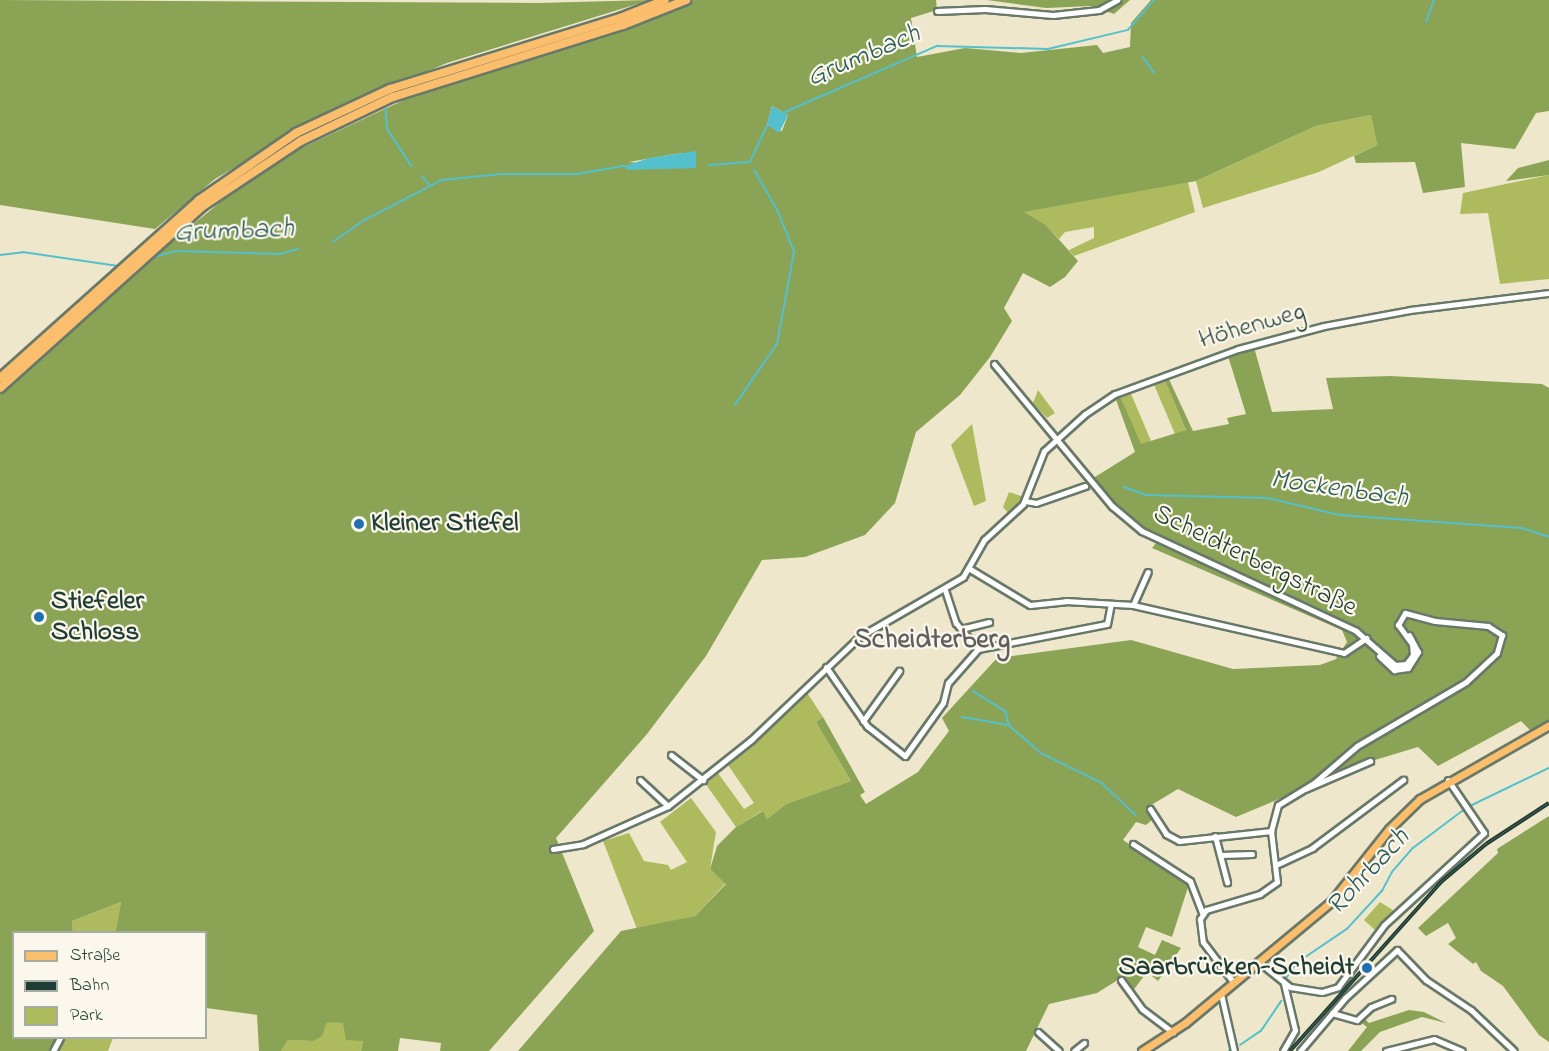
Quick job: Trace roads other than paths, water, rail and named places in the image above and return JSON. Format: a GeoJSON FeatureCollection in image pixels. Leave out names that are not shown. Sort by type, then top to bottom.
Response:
{"type":"FeatureCollection","features":[{"type":"Feature","properties":{"kind":"highway"},"geometry":{"type":"LineString","coordinates":[[0,378],[75,316],[222,187],[296,133],[390,89],[620,18],[665,0]]}},
{"type":"Feature","properties":{"kind":"highway"},"geometry":{"type":"LineString","coordinates":[[222,187],[301,141],[393,97],[623,25],[686,0]]}},
{"type":"Feature","properties":{"kind":"highway"},"geometry":{"type":"LineString","coordinates":[[0,388],[75,316]]}},
{"type":"Feature","properties":{"kind":"main road"},"geometry":{"type":"LineString","coordinates":[[1142,1051],[1173,1032],[1221,994],[1338,895],[1408,808],[1448,780],[1549,724]]}},
{"type":"Feature","properties":{"kind":"street"},"geometry":{"type":"LineString","coordinates":[[937,11],[985,9],[1063,15],[1099,10],[1117,0]]}},
{"type":"Feature","properties":{"kind":"street","name":"Höhenweg"},"geometry":{"type":"LineString","coordinates":[[553,849],[583,844],[668,806],[751,740],[826,666],[888,618],[945,590],[970,569],[984,540],[1025,501],[1038,459],[1085,414],[1123,390],[1261,342],[1410,310],[1549,293]]}},
{"type":"Feature","properties":{"kind":"street","name":"Scheidterbergstraße"},"geometry":{"type":"LineString","coordinates":[[994,364],[1060,439],[1112,506],[1142,531],[1366,638],[1392,664],[1402,665],[1411,658],[1413,648],[1398,625],[1401,615],[1412,613],[1435,621],[1494,628],[1503,639],[1497,653],[1466,682],[1357,746],[1314,783],[1300,789],[1278,804],[1271,831],[1278,864]]}},
{"type":"Feature","properties":{"kind":"street"},"geometry":{"type":"LineString","coordinates":[[1025,501],[1036,502],[1085,486]]}},
{"type":"Feature","properties":{"kind":"street"},"geometry":{"type":"LineString","coordinates":[[970,569],[1030,605],[1066,601],[1133,605],[1338,653],[1348,652],[1366,638]]}},
{"type":"Feature","properties":{"kind":"street"},"geometry":{"type":"LineString","coordinates":[[1133,605],[1148,572]]}},
{"type":"Feature","properties":{"kind":"street"},"geometry":{"type":"LineString","coordinates":[[945,590],[961,629],[978,650]]}},
{"type":"Feature","properties":{"kind":"street"},"geometry":{"type":"LineString","coordinates":[[826,666],[863,721],[905,756],[944,703],[948,683],[978,650],[1107,624],[1111,604]]}},
{"type":"Feature","properties":{"kind":"street"},"geometry":{"type":"LineString","coordinates":[[961,629],[989,622]]}},
{"type":"Feature","properties":{"kind":"street"},"geometry":{"type":"LineString","coordinates":[[863,721],[899,671]]}},
{"type":"Feature","properties":{"kind":"street"},"geometry":{"type":"LineString","coordinates":[[671,755],[703,780]]}},
{"type":"Feature","properties":{"kind":"street","name":"Scheidterbergstraße"},"geometry":{"type":"LineString","coordinates":[[1300,789],[1313,788],[1370,761]]}},
{"type":"Feature","properties":{"kind":"street"},"geometry":{"type":"LineString","coordinates":[[640,780],[668,806]]}},
{"type":"Feature","properties":{"kind":"street"},"geometry":{"type":"LineString","coordinates":[[1202,913],[1267,891],[1277,882],[1278,864],[1312,848],[1403,780]]}},
{"type":"Feature","properties":{"kind":"street"},"geometry":{"type":"LineString","coordinates":[[1259,962],[1284,984],[1325,992],[1338,987],[1384,925],[1484,833],[1448,780]]}},
{"type":"Feature","properties":{"kind":"street"},"geometry":{"type":"LineString","coordinates":[[1150,808],[1164,831],[1175,840],[1271,831]]}},
{"type":"Feature","properties":{"kind":"street"},"geometry":{"type":"LineString","coordinates":[[1215,836],[1227,882]]}},
{"type":"Feature","properties":{"kind":"street"},"geometry":{"type":"LineString","coordinates":[[1133,844],[1190,881],[1202,913],[1199,928],[1203,942],[1234,983]]}},
{"type":"Feature","properties":{"kind":"street"},"geometry":{"type":"LineString","coordinates":[[1221,855],[1252,854]]}},
{"type":"Feature","properties":{"kind":"street"},"geometry":{"type":"LineString","coordinates":[[1300,1051],[1332,1013],[1395,951],[1515,1051]]}},
{"type":"Feature","properties":{"kind":"street"},"geometry":{"type":"LineString","coordinates":[[1121,980],[1142,1009],[1173,1032]]}},
{"type":"Feature","properties":{"kind":"street"},"geometry":{"type":"LineString","coordinates":[[1283,1051],[1295,1030],[1284,984]]}},
{"type":"Feature","properties":{"kind":"street"},"geometry":{"type":"LineString","coordinates":[[1221,994],[1234,1051]]}},
{"type":"Feature","properties":{"kind":"street"},"geometry":{"type":"LineString","coordinates":[[1332,1013],[1357,1020],[1371,1007],[1391,999]]}},
{"type":"Feature","properties":{"kind":"street"},"geometry":{"type":"LineString","coordinates":[[1038,1032],[1059,1051]]}},
{"type":"Feature","properties":{"kind":"street"},"geometry":{"type":"LineString","coordinates":[[1391,1050],[1434,1039],[1462,1051]]}},
{"type":"Feature","properties":{"kind":"street"},"geometry":{"type":"LineString","coordinates":[[1074,1051],[1084,1043]]}},
{"type":"Feature","properties":{"kind":"water"},"geometry":{"type":"Polygon","coordinates":[[[772,106],[788,115],[779,133],[767,125],[772,106]]]}},
{"type":"Feature","properties":{"kind":"water"},"geometry":{"type":"Polygon","coordinates":[[[696,151],[696,168],[627,170],[625,166],[649,158],[696,151]]]}},
{"type":"Feature","properties":{"kind":"waterway","name":"Grumbach"},"geometry":{"type":"LineString","coordinates":[[785,112],[937,46],[1048,49],[1128,30],[1154,0]]}},
{"type":"Feature","properties":{"kind":"waterway"},"geometry":{"type":"LineString","coordinates":[[1426,22],[1434,0]]}},
{"type":"Feature","properties":{"kind":"waterway"},"geometry":{"type":"LineString","coordinates":[[1143,57],[1154,72]]}},
{"type":"Feature","properties":{"kind":"waterway"},"geometry":{"type":"LineString","coordinates":[[386,109],[388,130],[412,166]]}},
{"type":"Feature","properties":{"kind":"waterway","name":"Grumbach"},"geometry":{"type":"LineString","coordinates":[[709,165],[750,162],[767,126]]}},
{"type":"Feature","properties":{"kind":"waterway","name":"Grumbach"},"geometry":{"type":"LineString","coordinates":[[333,242],[365,220],[442,180],[501,174],[577,174],[624,166]]}},
{"type":"Feature","properties":{"kind":"waterway"},"geometry":{"type":"LineString","coordinates":[[735,405],[777,344],[794,252],[778,212],[754,170]]}},
{"type":"Feature","properties":{"kind":"waterway"},"geometry":{"type":"LineString","coordinates":[[422,176],[431,186]]}},
{"type":"Feature","properties":{"kind":"waterway","name":"Grumbach"},"geometry":{"type":"LineString","coordinates":[[151,258],[175,251],[280,254],[298,249]]}},
{"type":"Feature","properties":{"kind":"waterway","name":"Grumbach"},"geometry":{"type":"LineString","coordinates":[[0,255],[23,252],[118,266]]}},
{"type":"Feature","properties":{"kind":"waterway","name":"Mockenbach"},"geometry":{"type":"LineString","coordinates":[[1124,487],[1146,495],[1268,498],[1340,515],[1522,528],[1549,537]]}},
{"type":"Feature","properties":{"kind":"waterway"},"geometry":{"type":"LineString","coordinates":[[973,691],[1006,712],[1009,725]]}},
{"type":"Feature","properties":{"kind":"waterway"},"geometry":{"type":"LineString","coordinates":[[962,717],[1009,725],[1041,753],[1102,783],[1136,815]]}},
{"type":"Feature","properties":{"kind":"waterway","name":"Rohrbach"},"geometry":{"type":"LineString","coordinates":[[1470,806],[1549,768]]}},
{"type":"Feature","properties":{"kind":"waterway","name":"Rohrbach"},"geometry":{"type":"LineString","coordinates":[[1286,978],[1298,962],[1347,929],[1382,891],[1392,872],[1413,848],[1466,808]]}},
{"type":"Feature","properties":{"kind":"waterway","name":"Rohrbach"},"geometry":{"type":"LineString","coordinates":[[1240,1045],[1261,1031],[1281,1001]]}},
{"type":"Feature","properties":{"kind":"railway"},"geometry":{"type":"LineString","coordinates":[[1290,1051],[1441,882],[1486,844],[1549,803]]}},
{"type":"Feature","properties":{"kind":"place","name":"Kleiner Stiefel"},"geometry":{"type":"Point","coordinates":[359,524]}},
{"type":"Feature","properties":{"kind":"place","name":"Stiefeler Schloss"},"geometry":{"type":"Point","coordinates":[39,617]}},
{"type":"Feature","properties":{"kind":"place","name":"Saarbrücken-Scheidt"},"geometry":{"type":"Point","coordinates":[1367,968]}},
{"type":"Feature","properties":{"kind":"district","name":"Scheidterberg"},"geometry":{"type":"Point","coordinates":[932,641]}}]}
